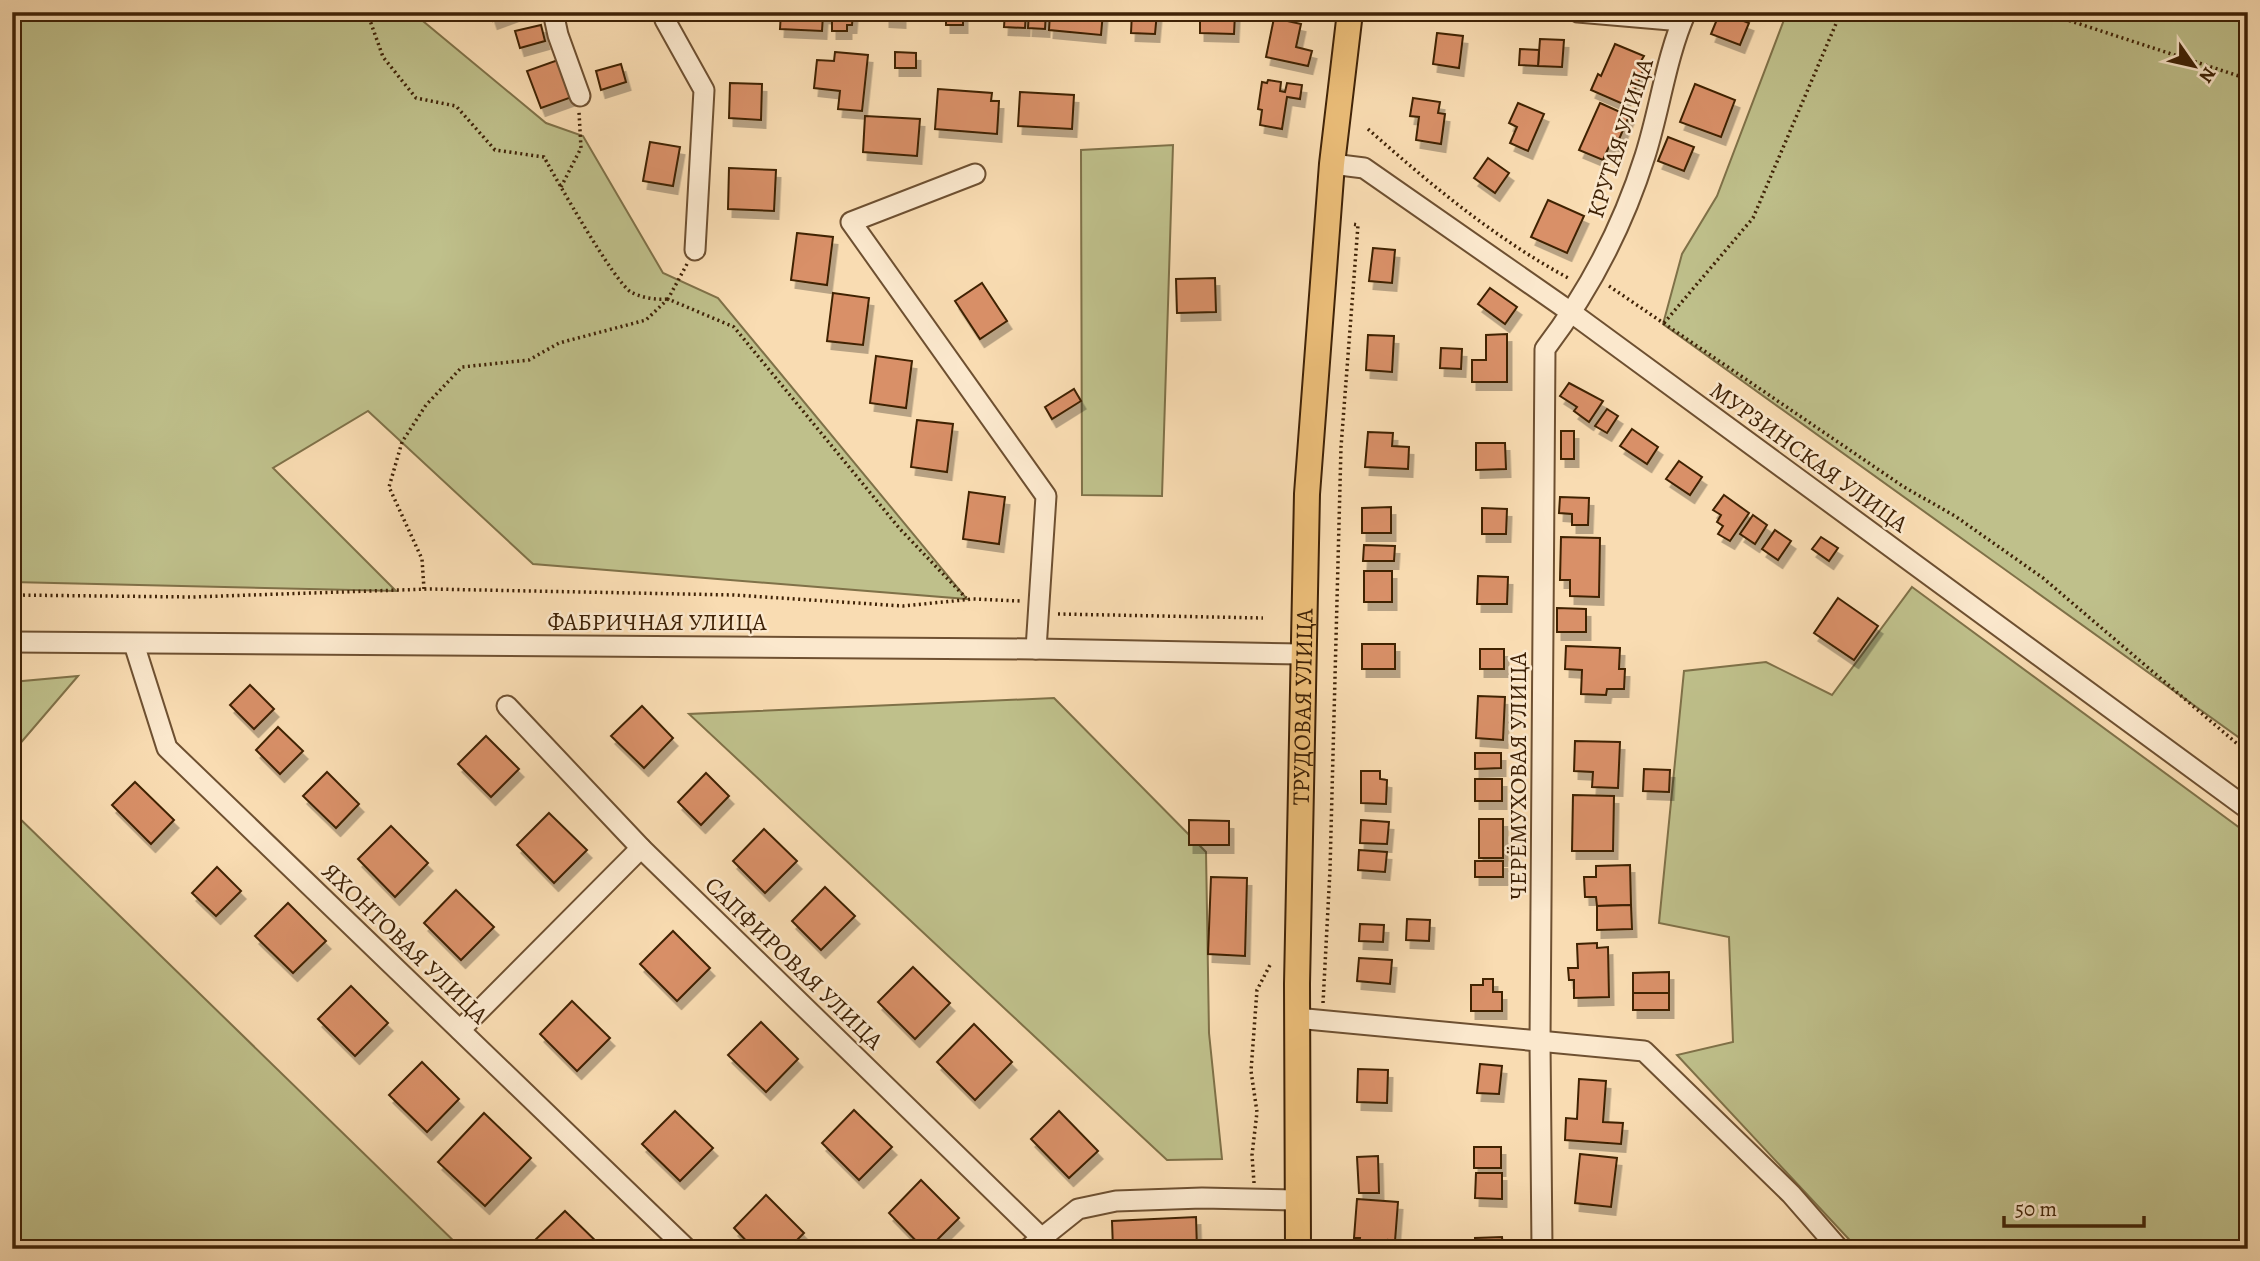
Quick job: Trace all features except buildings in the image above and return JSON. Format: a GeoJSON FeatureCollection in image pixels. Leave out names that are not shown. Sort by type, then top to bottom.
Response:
{"type":"FeatureCollection","features":[{"type":"Feature","properties":{"kind":"main road","name":"ТРУДОВАЯ УЛИЦА"},"geometry":{"type":"LineString","coordinates":[[1298,1249],[1296,1018],[1307,494],[1332,164],[1350,12]]}},
{"type":"Feature","properties":{"kind":"street"},"geometry":{"type":"LineString","coordinates":[[554,12],[558,35],[580,96]]}},
{"type":"Feature","properties":{"kind":"street"},"geometry":{"type":"LineString","coordinates":[[665,12],[665,20],[704,90],[695,250]]}},
{"type":"Feature","properties":{"kind":"street"},"geometry":{"type":"LineString","coordinates":[[1578,12],[1684,17]]}},
{"type":"Feature","properties":{"kind":"street","name":"КРУТАЯ УЛИЦА"},"geometry":{"type":"LineString","coordinates":[[1577,306],[1615,234],[1645,157],[1684,17]]}},
{"type":"Feature","properties":{"kind":"street","name":"МУРЗИНСКАЯ УЛИЦА"},"geometry":{"type":"LineString","coordinates":[[1332,164],[1364,168],[1577,306],[2248,809]]}},
{"type":"Feature","properties":{"kind":"street"},"geometry":{"type":"LineString","coordinates":[[975,174],[851,222],[1046,496],[1036,649]]}},
{"type":"Feature","properties":{"kind":"street","name":"ЧЕРЁМУХОВАЯ УЛИЦА"},"geometry":{"type":"LineString","coordinates":[[1542,1249],[1540,1042],[1545,349],[1577,306]]}},
{"type":"Feature","properties":{"kind":"street","name":"ФАБРИЧНАЯ УЛИЦА"},"geometry":{"type":"LineString","coordinates":[[12,642],[1036,649],[1302,654]]}},
{"type":"Feature","properties":{"kind":"street","name":"ЯХОНТОВАЯ УЛИЦА"},"geometry":{"type":"LineString","coordinates":[[134,644],[167,748],[687,1249]]}},
{"type":"Feature","properties":{"kind":"street","name":"САПФИРОВАЯ УЛИЦА"},"geometry":{"type":"LineString","coordinates":[[507,706],[640,848],[1040,1245]]}},
{"type":"Feature","properties":{"kind":"street"},"geometry":{"type":"LineString","coordinates":[[460,1030],[640,848]]}},
{"type":"Feature","properties":{"kind":"street"},"geometry":{"type":"LineString","coordinates":[[1296,1018],[1644,1051],[1791,1194],[1839,1249]]}},
{"type":"Feature","properties":{"kind":"street"},"geometry":{"type":"LineString","coordinates":[[1040,1245],[1078,1209],[1116,1201],[1296,1200]]}},
{"type":"Feature","properties":{"kind":"path"},"geometry":{"type":"LineString","coordinates":[[367,12],[383,57],[416,98],[456,106],[495,150],[544,157],[629,292],[656,300],[668,299],[734,327],[900,528],[967,599]]}},
{"type":"Feature","properties":{"kind":"path"},"geometry":{"type":"LineString","coordinates":[[1663,324],[1753,218],[1841,12]]}},
{"type":"Feature","properties":{"kind":"path"},"geometry":{"type":"LineString","coordinates":[[2043,12],[2248,79]]}},
{"type":"Feature","properties":{"kind":"path"},"geometry":{"type":"LineString","coordinates":[[561,187],[581,148],[580,96]]}},
{"type":"Feature","properties":{"kind":"path"},"geometry":{"type":"LineString","coordinates":[[1368,129],[1437,190],[1534,259],[1578,283],[1577,306]]}},
{"type":"Feature","properties":{"kind":"path"},"geometry":{"type":"LineString","coordinates":[[1322,1020],[1330,870],[1341,447],[1358,225],[1352,224]]}},
{"type":"Feature","properties":{"kind":"path"},"geometry":{"type":"LineString","coordinates":[[424,589],[422,559],[389,488],[402,442],[426,405],[462,367],[529,360],[559,343],[646,320],[668,299],[695,250]]}},
{"type":"Feature","properties":{"kind":"path"},"geometry":{"type":"LineString","coordinates":[[1577,306],[1593,286],[1607,285],[2043,578],[2248,752]]}},
{"type":"Feature","properties":{"kind":"path"},"geometry":{"type":"LineString","coordinates":[[12,595],[192,597],[424,589],[734,595],[903,606],[973,598],[1047,601],[1047,614],[1263,618]]}},
{"type":"Feature","properties":{"kind":"path"},"geometry":{"type":"LineString","coordinates":[[1255,1199],[1252,1155],[1257,1112],[1251,1071],[1257,990],[1270,965]]}},
{"type":"Feature","properties":{"kind":"green space"},"geometry":{"type":"Polygon","coordinates":[[[12,12],[412,12],[546,123],[583,136],[663,273],[718,298],[967,599],[533,564],[368,411],[273,468],[396,591],[12,582],[12,12]]]}},
{"type":"Feature","properties":{"kind":"green space"},"geometry":{"type":"Polygon","coordinates":[[[1787,12],[2248,12],[2248,744],[1663,324],[1682,254],[1717,196],[1787,12]]]}},
{"type":"Feature","properties":{"kind":"green space"},"geometry":{"type":"Polygon","coordinates":[[[1173,145],[1162,496],[1082,495],[1081,150],[1173,145]]]}},
{"type":"Feature","properties":{"kind":"green space"},"geometry":{"type":"Polygon","coordinates":[[[1912,587],[2248,834],[2248,1249],[1858,1249],[1677,1055],[1733,1042],[1729,937],[1659,923],[1684,671],[1766,662],[1832,695],[1912,587]]]}},
{"type":"Feature","properties":{"kind":"green space"},"geometry":{"type":"Polygon","coordinates":[[[78,676],[12,753],[12,682],[78,676]]]}},
{"type":"Feature","properties":{"kind":"green space"},"geometry":{"type":"Polygon","coordinates":[[[1054,698],[1206,852],[1209,1033],[1222,1159],[1167,1160],[689,714],[1054,698]]]}},
{"type":"Feature","properties":{"kind":"green space"},"geometry":{"type":"Polygon","coordinates":[[[12,811],[462,1249],[12,1249],[12,811]]]}}]}
